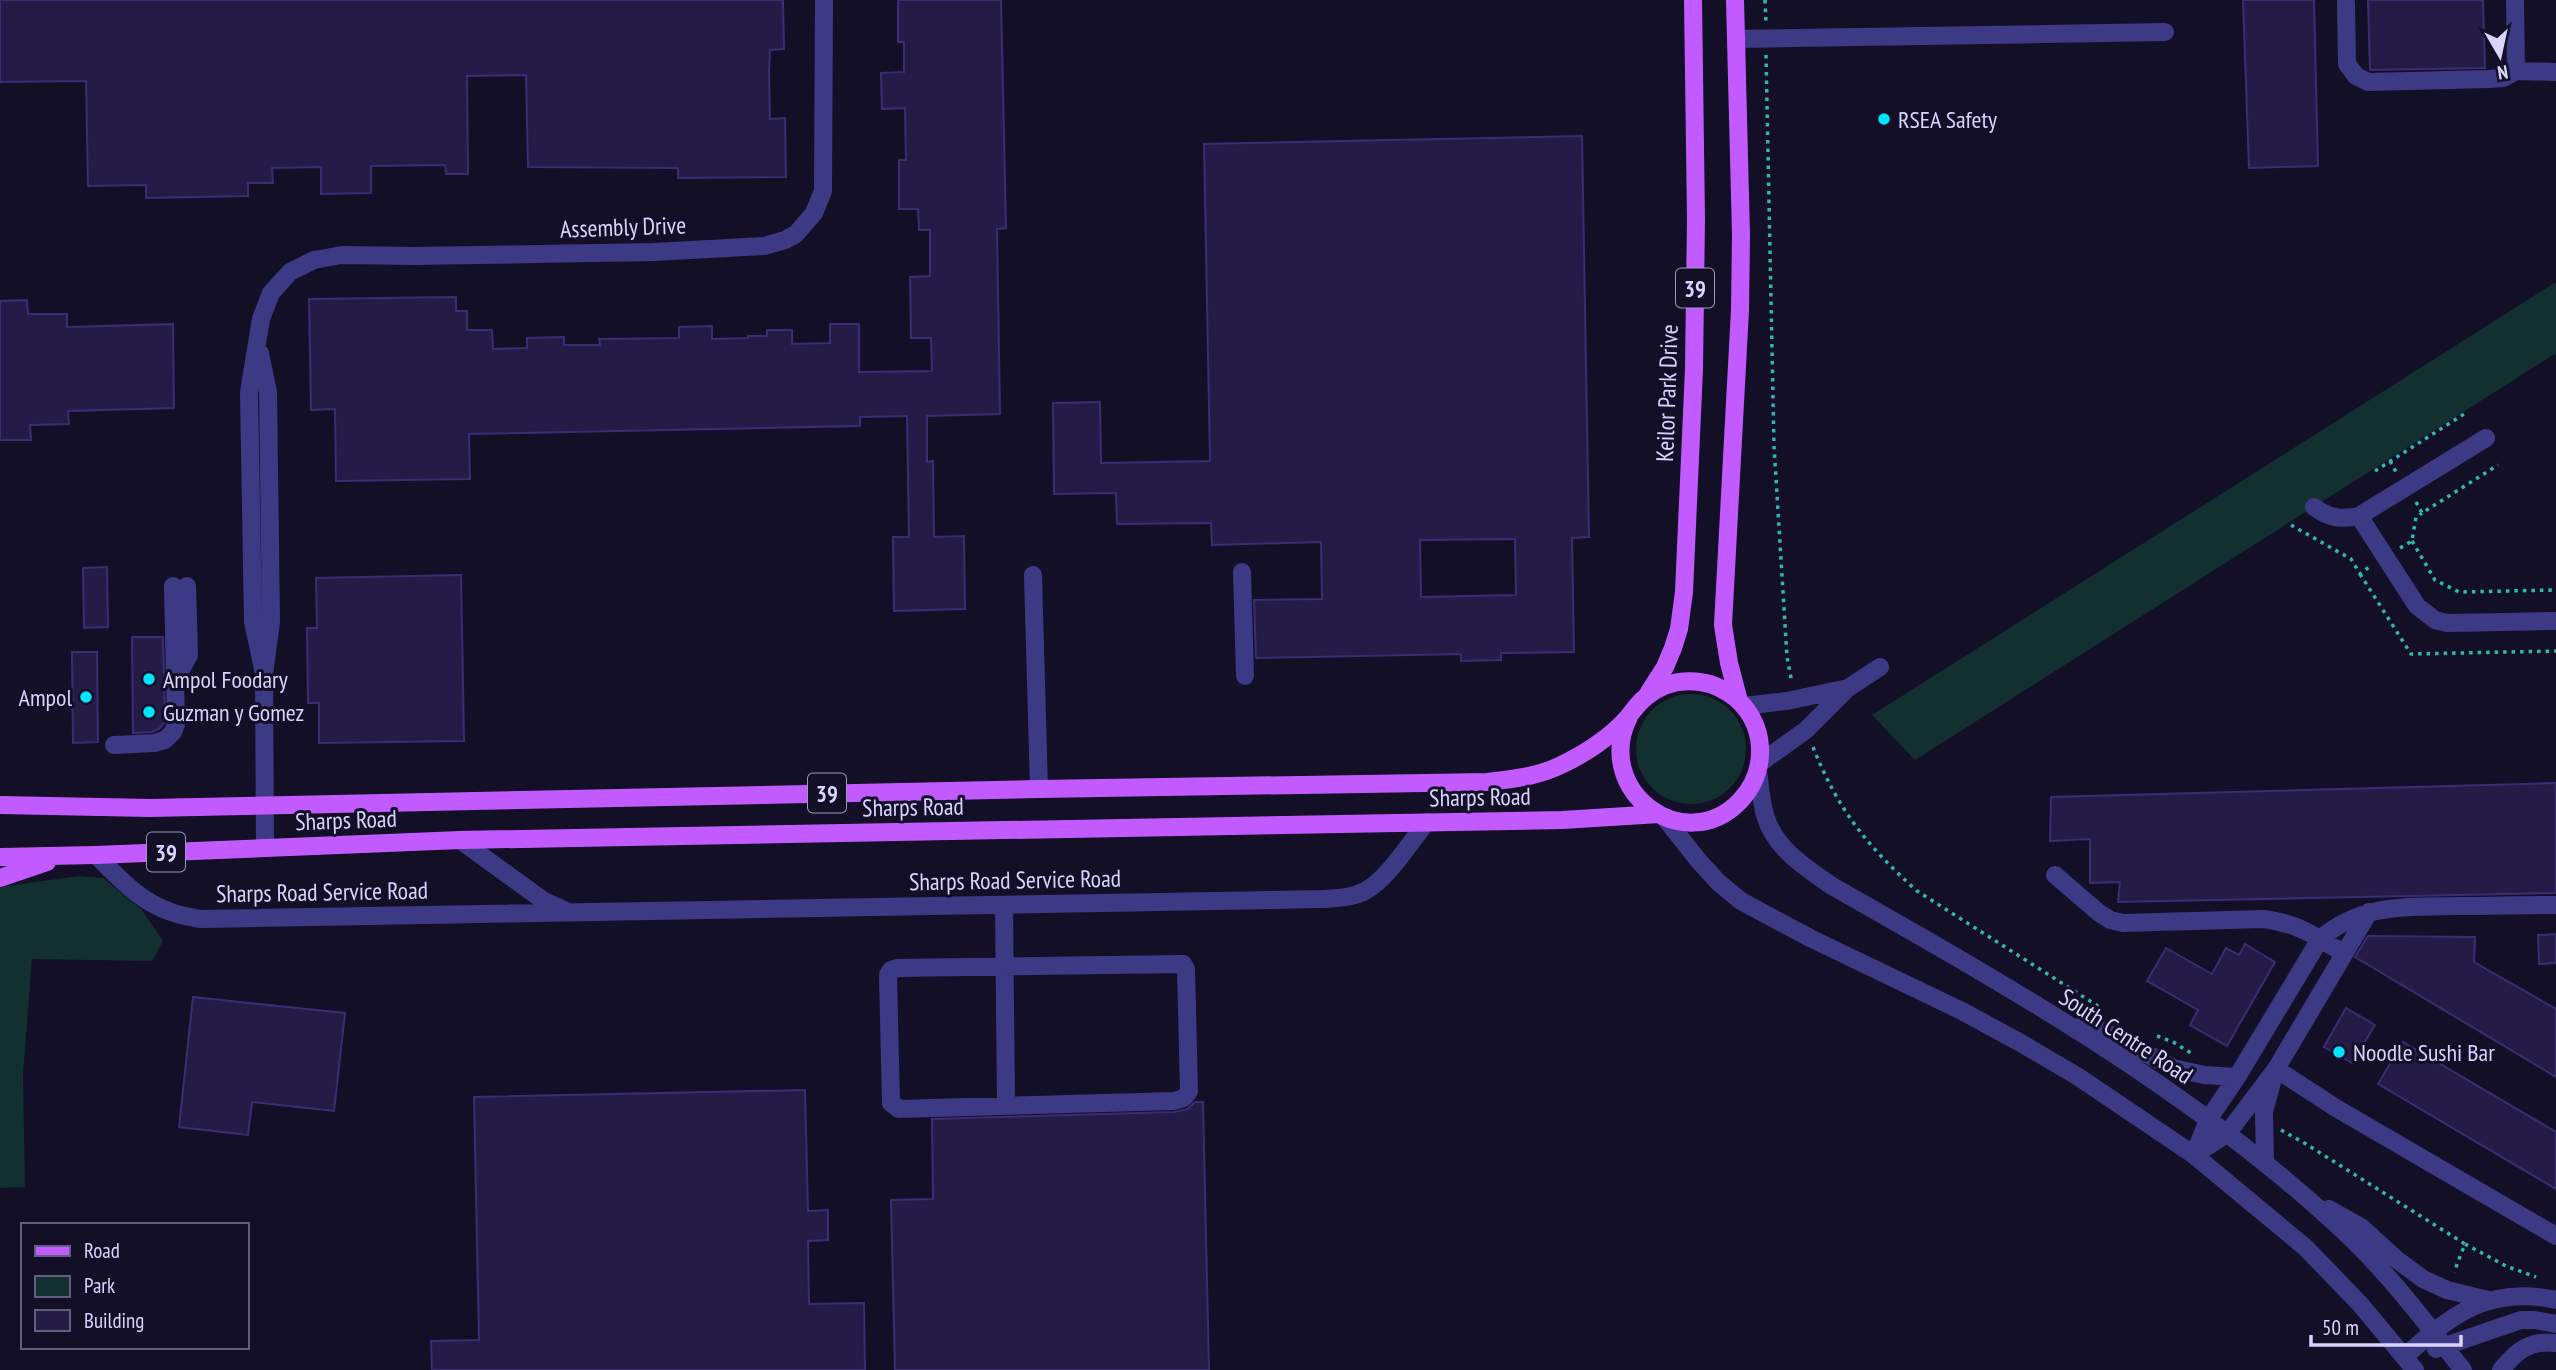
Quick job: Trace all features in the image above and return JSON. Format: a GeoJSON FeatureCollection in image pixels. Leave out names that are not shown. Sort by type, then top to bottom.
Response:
{"type":"FeatureCollection","features":[{"type":"Feature","properties":{"kind":"main road","name":"Keilor Park Drive"},"geometry":{"type":"LineString","coordinates":[[1646,696],[1665,667],[1673,648],[1679,629],[1684,592],[1694,369],[1696,219],[1693,0]]}},
{"type":"Feature","properties":{"kind":"main road","name":"39"},"geometry":{"type":"LineString","coordinates":[[1735,0],[1741,235],[1740,310],[1723,625],[1727,653],[1742,704],[1758,733],[1759,767],[1754,782],[1740,801],[1710,819],[1686,821],[1661,816],[1636,797],[1623,772],[1620,744],[1629,717],[1646,696],[1674,683],[1694,681],[1714,685],[1742,704]]}},
{"type":"Feature","properties":{"kind":"main road","name":"Sharps Road"},"geometry":{"type":"LineString","coordinates":[[0,805],[150,808],[1449,783],[1542,774],[1597,744],[1629,717]]}},
{"type":"Feature","properties":{"kind":"main road","name":"Sharps Road"},"geometry":{"type":"LineString","coordinates":[[0,857],[460,840],[1661,816]]}},
{"type":"Feature","properties":{"kind":"main road"},"geometry":{"type":"LineString","coordinates":[[0,877],[67,856]]}},
{"type":"Feature","properties":{"kind":"street","name":"Assembly Drive"},"geometry":{"type":"LineString","coordinates":[[265,847],[264,674],[253,622],[249,392],[261,319],[276,287],[290,272],[327,257],[654,252],[764,246],[785,240],[796,234],[814,213],[820,202],[824,179],[824,0]]}},
{"type":"Feature","properties":{"kind":"street"},"geometry":{"type":"LineString","coordinates":[[2515,0],[2516,71]]}},
{"type":"Feature","properties":{"kind":"street"},"geometry":{"type":"LineString","coordinates":[[2346,3],[2347,64],[2361,80],[2489,79],[2503,78],[2516,71],[2556,72]]}},
{"type":"Feature","properties":{"kind":"street"},"geometry":{"type":"LineString","coordinates":[[1736,39],[2165,32]]}},
{"type":"Feature","properties":{"kind":"street"},"geometry":{"type":"LineString","coordinates":[[2314,507],[2332,517],[2359,516],[2486,438]]}},
{"type":"Feature","properties":{"kind":"street"},"geometry":{"type":"LineString","coordinates":[[2359,516],[2417,606],[2435,620],[2447,623],[2556,621]]}},
{"type":"Feature","properties":{"kind":"street"},"geometry":{"type":"LineString","coordinates":[[1242,572],[1245,676]]}},
{"type":"Feature","properties":{"kind":"street"},"geometry":{"type":"LineString","coordinates":[[1033,575],[1039,789]]}},
{"type":"Feature","properties":{"kind":"street"},"geometry":{"type":"LineString","coordinates":[[114,745],[154,743],[165,740],[173,732],[176,724],[175,681],[190,655],[180,586]]}},
{"type":"Feature","properties":{"kind":"street"},"geometry":{"type":"LineString","coordinates":[[1759,767],[1806,730],[1849,688],[1880,667]]}},
{"type":"Feature","properties":{"kind":"street"},"geometry":{"type":"LineString","coordinates":[[1742,704],[1796,699],[1849,688]]}},
{"type":"Feature","properties":{"kind":"street","name":"South Centre Road"},"geometry":{"type":"LineString","coordinates":[[1759,767],[1769,825],[1780,843],[1802,864],[1832,886],[2099,1044],[2208,1119],[2299,1192],[2377,1265],[2463,1370]]}},
{"type":"Feature","properties":{"kind":"street"},"geometry":{"type":"LineString","coordinates":[[1661,816],[1718,882],[1741,901],[2019,1042],[2077,1076],[2194,1155],[2305,1248],[2342,1285],[2410,1363]]}},
{"type":"Feature","properties":{"kind":"street","name":"Sharps Road Service Road"},"geometry":{"type":"LineString","coordinates":[[96,855],[156,908],[177,916],[201,919],[1348,898],[1379,881],[1427,822]]}},
{"type":"Feature","properties":{"kind":"street","name":"Sharps Road Service Road"},"geometry":{"type":"LineString","coordinates":[[460,840],[544,901],[571,913]]}},
{"type":"Feature","properties":{"kind":"street"},"geometry":{"type":"LineString","coordinates":[[2055,875],[2110,920],[2138,924],[2264,919],[2299,926],[2343,953]]}},
{"type":"Feature","properties":{"kind":"street"},"geometry":{"type":"LineString","coordinates":[[1004,905],[1006,1105]]}},
{"type":"Feature","properties":{"kind":"street"},"geometry":{"type":"LineString","coordinates":[[2194,1155],[2208,1119],[2237,1077],[2320,939],[2344,921],[2369,912],[2394,908],[2556,905]]}},
{"type":"Feature","properties":{"kind":"street"},"geometry":{"type":"LineString","coordinates":[[2194,1155],[2227,1134],[2276,1069],[2369,912]]}},
{"type":"Feature","properties":{"kind":"street"},"geometry":{"type":"LineString","coordinates":[[1183,964],[1186,969],[1189,1091],[1184,1098],[1174,1101],[1006,1105],[899,1109],[893,1106],[888,989],[888,975],[891,970],[1183,964]]}},
{"type":"Feature","properties":{"kind":"street"},"geometry":{"type":"LineString","coordinates":[[2001,986],[2127,1043],[2173,1069],[2204,1075],[2237,1077]]}},
{"type":"Feature","properties":{"kind":"street"},"geometry":{"type":"LineString","coordinates":[[2265,1163],[2263,1127],[2266,1100],[2276,1069]]}},
{"type":"Feature","properties":{"kind":"street"},"geometry":{"type":"LineString","coordinates":[[2276,1069],[2336,1108],[2556,1236]]}},
{"type":"Feature","properties":{"kind":"street"},"geometry":{"type":"LineString","coordinates":[[2299,1192],[2361,1227],[2423,1279],[2447,1290],[2488,1300]]}},
{"type":"Feature","properties":{"kind":"street"},"geometry":{"type":"LineString","coordinates":[[2410,1363],[2433,1331],[2453,1316],[2488,1300],[2515,1295],[2556,1300]]}},
{"type":"Feature","properties":{"kind":"street"},"geometry":{"type":"LineString","coordinates":[[2410,1363],[2505,1324],[2521,1320],[2556,1324]]}},
{"type":"Feature","properties":{"kind":"street"},"geometry":{"type":"LineString","coordinates":[[2501,1370],[2523,1347],[2535,1343],[2556,1343]]}},
{"type":"Feature","properties":{"kind":"path"},"geometry":{"type":"LineString","coordinates":[[1765,0],[1774,446],[1787,657],[1796,699]]}},
{"type":"Feature","properties":{"kind":"path"},"geometry":{"type":"LineString","coordinates":[[2375,471],[2464,414]]}},
{"type":"Feature","properties":{"kind":"path"},"geometry":{"type":"LineString","coordinates":[[2412,541],[2435,580],[2459,592],[2556,590]]}},
{"type":"Feature","properties":{"kind":"path"},"geometry":{"type":"LineString","coordinates":[[1806,730],[1819,761],[1856,829],[1892,869],[1948,913],[2107,1012]]}},
{"type":"Feature","properties":{"kind":"path"},"geometry":{"type":"LineString","coordinates":[[2147,1033],[2182,1046],[2200,1061],[2204,1075]]}},
{"type":"Feature","properties":{"kind":"path"},"geometry":{"type":"LineString","coordinates":[[2263,1127],[2289,1133],[2465,1244],[2506,1266],[2546,1280]]}},
{"type":"Feature","properties":{"kind":"path"},"geometry":{"type":"LineString","coordinates":[[2447,1290],[2465,1244]]}},
{"type":"Feature","properties":{"kind":"green space"},"geometry":{"type":"Polygon","coordinates":[[[2556,282],[2556,353],[1915,760],[1872,715],[2556,282]]]}},
{"type":"Feature","properties":{"kind":"green space"},"geometry":{"type":"Polygon","coordinates":[[[1691,694],[1712,699],[1730,710],[1741,728],[1746,749],[1741,770],[1730,788],[1712,799],[1691,804],[1670,799],[1652,788],[1641,770],[1636,749],[1641,728],[1652,710],[1670,699],[1691,694]]]}},
{"type":"Feature","properties":{"kind":"green space"},"geometry":{"type":"Polygon","coordinates":[[[79,876],[103,878],[142,910],[163,941],[152,961],[32,959],[23,1075],[25,1187],[0,1188],[0,887],[79,876]]]}},
{"type":"Feature","properties":{"kind":"building"},"geometry":{"type":"Polygon","coordinates":[[[0,0],[783,0],[784,49],[770,50],[769,71],[770,119],[785,118],[786,177],[678,178],[678,168],[528,167],[526,75],[467,76],[468,174],[446,174],[445,165],[371,166],[371,193],[321,194],[321,167],[272,168],[273,183],[248,183],[248,196],[146,198],[146,185],[88,186],[86,81],[0,82],[0,0]]]}},
{"type":"Feature","properties":{"kind":"building"},"geometry":{"type":"Polygon","coordinates":[[[898,0],[1001,0],[1006,228],[997,229],[1000,414],[927,416],[927,462],[933,461],[934,537],[964,536],[965,609],[894,611],[893,537],[909,537],[907,416],[860,417],[860,426],[469,434],[470,479],[336,481],[335,409],[311,410],[309,299],[456,297],[456,311],[467,311],[467,330],[492,330],[493,349],[527,348],[527,338],[564,337],[564,345],[600,345],[599,339],[679,338],[679,327],[712,326],[712,339],[767,336],[767,330],[792,330],[792,344],[830,343],[830,324],[859,324],[859,372],[932,371],[931,338],[911,338],[910,277],[930,276],[930,230],[919,230],[918,209],[899,209],[899,160],[906,160],[905,108],[882,109],[881,73],[904,72],[904,42],[898,42],[898,0]]]}},
{"type":"Feature","properties":{"kind":"building"},"geometry":{"type":"Polygon","coordinates":[[[2243,0],[2314,0],[2318,166],[2249,168],[2243,0]]]}},
{"type":"Feature","properties":{"kind":"building"},"geometry":{"type":"Polygon","coordinates":[[[2368,0],[2483,0],[2485,68],[2370,70],[2368,0]]]}},
{"type":"Feature","properties":{"kind":"building"},"geometry":{"type":"Polygon","coordinates":[[[1582,136],[1589,537],[1572,538],[1574,652],[1501,653],[1501,660],[1461,661],[1461,654],[1256,658],[1254,600],[1322,599],[1321,542],[1212,545],[1211,523],[1117,524],[1116,493],[1054,494],[1053,403],[1100,402],[1101,463],[1210,461],[1204,144],[1582,136]],[[1515,539],[1420,540],[1421,597],[1516,595],[1515,539]]]}},
{"type":"Feature","properties":{"kind":"building"},"geometry":{"type":"Polygon","coordinates":[[[27,300],[28,314],[67,314],[67,327],[173,324],[174,408],[68,411],[69,424],[30,425],[31,440],[0,440],[0,301],[27,300]]]}},
{"type":"Feature","properties":{"kind":"building"},"geometry":{"type":"Polygon","coordinates":[[[107,567],[108,627],[84,628],[83,568],[107,567]]]}},
{"type":"Feature","properties":{"kind":"building"},"geometry":{"type":"Polygon","coordinates":[[[461,575],[464,741],[319,743],[319,703],[308,703],[307,628],[317,628],[316,578],[461,575]]]}},
{"type":"Feature","properties":{"kind":"building","name":"Ampol Foodary"},"geometry":{"type":"Polygon","coordinates":[[[132,637],[163,637],[165,722],[152,732],[133,733],[132,637]]]}},
{"type":"Feature","properties":{"kind":"building"},"geometry":{"type":"Polygon","coordinates":[[[72,652],[97,652],[98,742],[73,743],[72,652]]]}},
{"type":"Feature","properties":{"kind":"building"},"geometry":{"type":"Polygon","coordinates":[[[2556,783],[2556,893],[2118,902],[2120,882],[2090,883],[2090,839],[2050,841],[2051,797],[2556,783]]]}},
{"type":"Feature","properties":{"kind":"building"},"geometry":{"type":"Polygon","coordinates":[[[2556,934],[2556,963],[2539,964],[2538,935],[2556,934]]]}},
{"type":"Feature","properties":{"kind":"building"},"geometry":{"type":"Polygon","coordinates":[[[2368,936],[2475,937],[2474,962],[2556,1009],[2556,1077],[2355,957],[2368,936]]]}},
{"type":"Feature","properties":{"kind":"building"},"geometry":{"type":"Polygon","coordinates":[[[2245,944],[2275,962],[2227,1046],[2190,1025],[2198,1010],[2147,981],[2166,948],[2212,974],[2226,948],[2239,955],[2245,944]]]}},
{"type":"Feature","properties":{"kind":"building"},"geometry":{"type":"Polygon","coordinates":[[[193,997],[345,1013],[334,1111],[252,1102],[248,1135],[179,1127],[193,997]]]}},
{"type":"Feature","properties":{"kind":"building"},"geometry":{"type":"Polygon","coordinates":[[[2346,1008],[2375,1025],[2352,1063],[2324,1047],[2346,1008]]]}},
{"type":"Feature","properties":{"kind":"building"},"geometry":{"type":"Polygon","coordinates":[[[2403,1042],[2556,1132],[2556,1189],[2378,1084],[2403,1042]]]}},
{"type":"Feature","properties":{"kind":"building"},"geometry":{"type":"Polygon","coordinates":[[[805,1090],[808,1211],[828,1210],[828,1240],[808,1241],[809,1304],[864,1303],[865,1370],[432,1370],[431,1341],[479,1340],[474,1097],[805,1090]]]}},
{"type":"Feature","properties":{"kind":"building"},"geometry":{"type":"Polygon","coordinates":[[[1195,1102],[1203,1102],[1209,1370],[895,1370],[891,1200],[933,1199],[932,1119],[1174,1112],[1188,1109],[1195,1102]]]}},
{"type":"Feature","properties":{"kind":"place","name":"RSEA Safety"},"geometry":{"type":"Point","coordinates":[1884,119]}},
{"type":"Feature","properties":{"kind":"place","name":"Ampol Foodary"},"geometry":{"type":"Point","coordinates":[149,679]}},
{"type":"Feature","properties":{"kind":"place","name":"Ampol"},"geometry":{"type":"Point","coordinates":[86,697]}},
{"type":"Feature","properties":{"kind":"place","name":"Guzman y Gomez"},"geometry":{"type":"Point","coordinates":[149,712]}},
{"type":"Feature","properties":{"kind":"place","name":"Noodle Sushi Bar"},"geometry":{"type":"Point","coordinates":[2339,1052]}}]}
